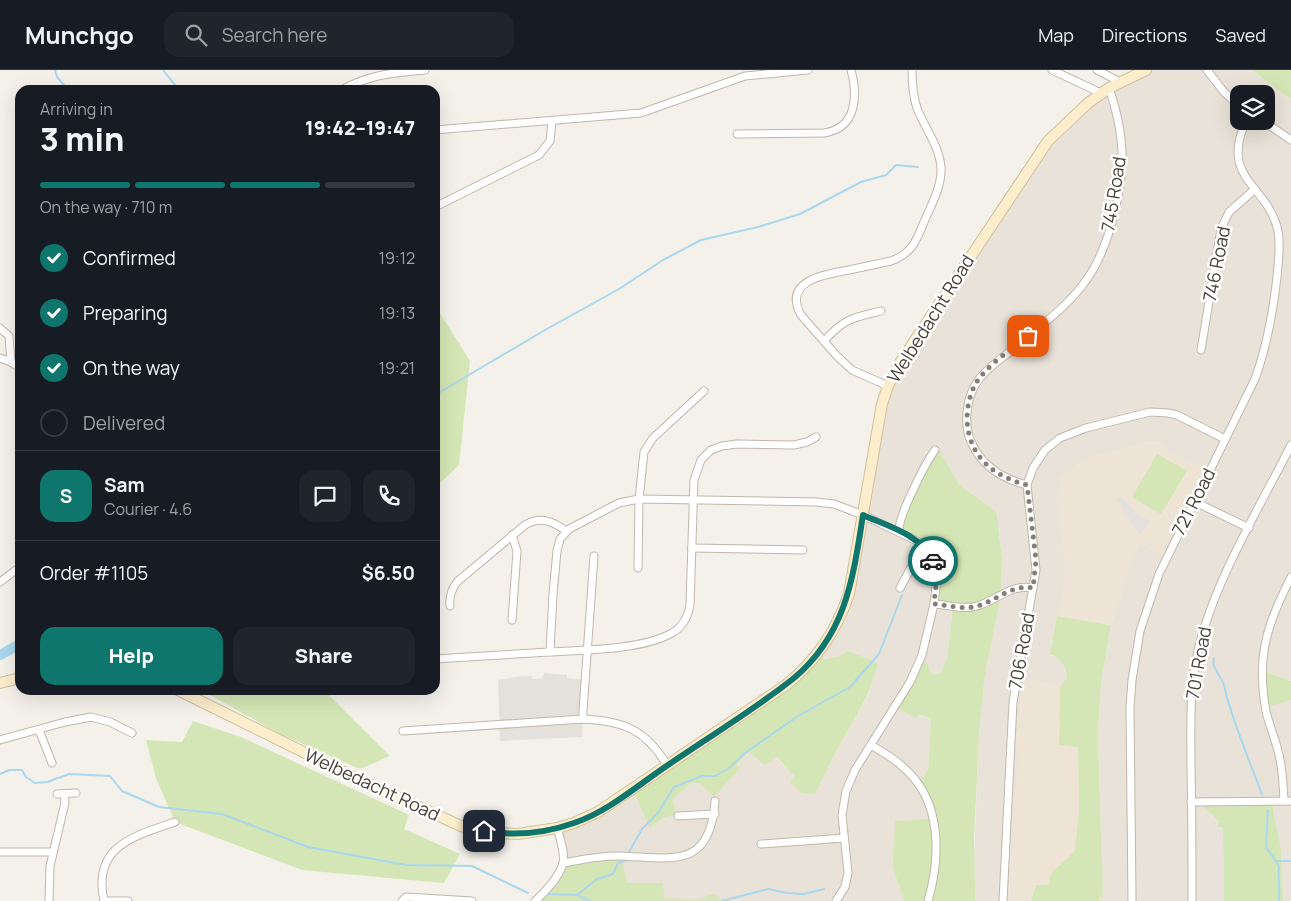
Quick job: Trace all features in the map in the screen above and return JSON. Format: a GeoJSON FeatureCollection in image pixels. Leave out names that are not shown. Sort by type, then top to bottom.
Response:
{"type":"FeatureCollection","features":[{"type":"Feature","properties":{"kind":"street"},"geometry":{"type":"LineString","coordinates":[[352,85],[369,77],[382,74],[425,70]]}},
{"type":"Feature","properties":{"kind":"street"},"geometry":{"type":"LineString","coordinates":[[440,130],[641,113],[745,76],[808,70]]}},
{"type":"Feature","properties":{"kind":"street"},"geometry":{"type":"LineString","coordinates":[[736,134],[832,132],[848,119],[854,107],[854,82],[851,70]]}},
{"type":"Feature","properties":{"kind":"street"},"geometry":{"type":"LineString","coordinates":[[888,386],[852,370],[824,342],[799,311],[797,297],[800,288],[812,278],[891,261],[902,257],[915,244],[936,192],[940,174],[940,161],[915,103],[912,70]]}},
{"type":"Feature","properties":{"kind":"street"},"geometry":{"type":"LineString","coordinates":[[1052,70],[1105,90]]}},
{"type":"Feature","properties":{"kind":"street"},"geometry":{"type":"LineString","coordinates":[[1097,70],[1120,82]]}},
{"type":"Feature","properties":{"kind":"street","name":"Welbedacht Road"},"geometry":{"type":"LineString","coordinates":[[188,695],[449,822],[479,830],[518,834],[557,828],[574,823],[598,812],[786,684],[803,670],[822,648],[839,620],[849,594],[877,429],[888,386],[908,349],[1040,151],[1077,111],[1105,90],[1146,70]]}},
{"type":"Feature","properties":{"kind":"street"},"geometry":{"type":"LineString","coordinates":[[1207,70],[1230,98]]}},
{"type":"Feature","properties":{"kind":"street","name":"745 Road"},"geometry":{"type":"LineString","coordinates":[[1027,485],[1008,480],[988,467],[975,451],[970,440],[967,425],[968,402],[981,376],[1064,306],[1079,291],[1093,270],[1107,242],[1114,211],[1122,152],[1119,127],[1105,90]]}},
{"type":"Feature","properties":{"kind":"street"},"geometry":{"type":"LineString","coordinates":[[440,204],[539,155],[550,141],[552,121]]}},
{"type":"Feature","properties":{"kind":"street"},"geometry":{"type":"LineString","coordinates":[[1275,129],[1291,140]]}},
{"type":"Feature","properties":{"kind":"street","name":"721 Road"},"geometry":{"type":"LineString","coordinates":[[1132,901],[1130,708],[1136,654],[1145,612],[1159,574],[1179,530],[1195,502],[1261,363],[1276,290],[1280,247],[1278,234],[1272,214],[1264,200],[1243,174],[1238,158],[1238,143],[1243,130]]}},
{"type":"Feature","properties":{"kind":"street","name":"746 Road"},"geometry":{"type":"LineString","coordinates":[[1201,350],[1221,229],[1230,212],[1245,196],[1254,190]]}},
{"type":"Feature","properties":{"kind":"street"},"geometry":{"type":"LineString","coordinates":[[824,342],[850,318],[881,311]]}},
{"type":"Feature","properties":{"kind":"street"},"geometry":{"type":"LineString","coordinates":[[0,328],[9,336],[11,362]]}},
{"type":"Feature","properties":{"kind":"street"},"geometry":{"type":"LineString","coordinates":[[0,358],[15,365]]}},
{"type":"Feature","properties":{"kind":"street"},"geometry":{"type":"LineString","coordinates":[[638,568],[642,462],[646,448],[653,438],[704,391]]}},
{"type":"Feature","properties":{"kind":"street","name":"706 Road"},"geometry":{"type":"LineString","coordinates":[[1003,901],[1013,702],[1033,588],[1036,560],[1027,485],[1038,458],[1051,444],[1060,438],[1138,414],[1160,412],[1177,415],[1225,439]]}},
{"type":"Feature","properties":{"kind":"street"},"geometry":{"type":"LineString","coordinates":[[440,659],[588,651],[655,640],[678,629],[684,621],[690,605],[694,480],[704,456],[715,448],[738,444],[794,445],[808,442],[816,437]]}},
{"type":"Feature","properties":{"kind":"street","name":"701 Road"},"geometry":{"type":"LineString","coordinates":[[1192,901],[1191,707],[1198,652],[1214,601],[1291,445]]}},
{"type":"Feature","properties":{"kind":"street"},"geometry":{"type":"LineString","coordinates":[[899,532],[898,528],[901,519],[935,450]]}},
{"type":"Feature","properties":{"kind":"street"},"geometry":{"type":"LineString","coordinates":[[550,652],[550,625],[557,551],[560,539],[566,531],[619,503],[640,499],[825,502],[863,515],[917,541],[932,558],[936,569],[934,604],[925,645],[916,670],[855,770],[846,791],[842,809],[848,861],[847,878],[845,887],[836,901]]}},
{"type":"Feature","properties":{"kind":"street"},"geometry":{"type":"LineString","coordinates":[[1195,502],[1249,528]]}},
{"type":"Feature","properties":{"kind":"street"},"geometry":{"type":"LineString","coordinates":[[450,606],[449,600],[458,580],[529,523],[539,520],[550,521],[566,531]]}},
{"type":"Feature","properties":{"kind":"street"},"geometry":{"type":"LineString","coordinates":[[512,535],[517,555],[512,620]]}},
{"type":"Feature","properties":{"kind":"street"},"geometry":{"type":"LineString","coordinates":[[692,548],[803,550]]}},
{"type":"Feature","properties":{"kind":"street"},"geometry":{"type":"LineString","coordinates":[[900,588],[913,564],[925,548]]}},
{"type":"Feature","properties":{"kind":"street"},"geometry":{"type":"LineString","coordinates":[[584,719],[594,556]]}},
{"type":"Feature","properties":{"kind":"street"},"geometry":{"type":"LineString","coordinates":[[0,582],[15,570]]}},
{"type":"Feature","properties":{"kind":"street"},"geometry":{"type":"LineString","coordinates":[[1191,802],[1287,801],[1282,767],[1266,713],[1262,676],[1267,634],[1279,601],[1291,577]]}},
{"type":"Feature","properties":{"kind":"street"},"geometry":{"type":"LineString","coordinates":[[934,604],[971,608],[985,604],[1012,590],[1033,588]]}},
{"type":"Feature","properties":{"kind":"street"},"geometry":{"type":"LineString","coordinates":[[0,683],[15,679]]}},
{"type":"Feature","properties":{"kind":"street"},"geometry":{"type":"LineString","coordinates":[[0,740],[91,717],[110,722],[132,733]]}},
{"type":"Feature","properties":{"kind":"street"},"geometry":{"type":"LineString","coordinates":[[402,731],[584,719],[614,722],[632,729],[651,742],[667,765]]}},
{"type":"Feature","properties":{"kind":"street"},"geometry":{"type":"LineString","coordinates":[[39,730],[52,763]]}},
{"type":"Feature","properties":{"kind":"street"},"geometry":{"type":"LineString","coordinates":[[871,745],[904,767],[919,785],[929,804],[936,829],[936,846],[934,875],[928,901]]}},
{"type":"Feature","properties":{"kind":"street"},"geometry":{"type":"LineString","coordinates":[[49,901],[49,875],[52,852],[65,803],[60,794],[76,793]]}},
{"type":"Feature","properties":{"kind":"street"},"geometry":{"type":"LineString","coordinates":[[563,863],[601,857],[652,858],[688,854],[696,851],[706,841],[711,830],[716,801]]}},
{"type":"Feature","properties":{"kind":"street"},"geometry":{"type":"LineString","coordinates":[[678,816],[714,814]]}},
{"type":"Feature","properties":{"kind":"street"},"geometry":{"type":"LineString","coordinates":[[128,901],[106,901],[102,886],[103,875],[114,851],[134,836],[175,822]]}},
{"type":"Feature","properties":{"kind":"street"},"geometry":{"type":"LineString","coordinates":[[535,901],[555,877],[563,863],[563,852],[557,828]]}},
{"type":"Feature","properties":{"kind":"street"},"geometry":{"type":"LineString","coordinates":[[761,844],[844,838]]}},
{"type":"Feature","properties":{"kind":"street"},"geometry":{"type":"LineString","coordinates":[[0,852],[52,852]]}},
{"type":"Feature","properties":{"kind":"street"},"geometry":{"type":"LineString","coordinates":[[402,901],[406,897],[472,901]]}},
{"type":"Feature","properties":{"kind":"shaded area"},"geometry":{"type":"Polygon","coordinates":[[[1146,70],[1253,70],[1271,85],[1230,85],[1230,130],[1275,130],[1275,88],[1291,99],[1291,681],[1263,670],[1266,706],[1291,700],[1291,901],[1283,901],[1281,848],[1273,810],[1274,802],[1204,807],[1223,827],[1224,901],[1099,901],[1099,897],[1103,896],[1098,735],[1101,682],[1111,625],[1139,543],[1161,554],[1204,469],[1164,449],[1158,442],[1143,443],[1091,457],[1061,477],[1059,498],[1057,499],[1066,569],[1063,596],[1057,616],[1050,655],[1058,658],[1063,664],[1067,678],[1060,686],[1024,677],[1016,745],[1019,755],[1011,840],[1009,901],[975,901],[973,886],[979,735],[985,674],[1001,596],[1002,559],[997,514],[993,509],[960,486],[939,450],[921,544],[953,607],[947,658],[941,673],[931,675],[918,714],[931,719],[928,770],[923,777],[934,819],[924,820],[896,877],[904,901],[722,901],[714,893],[699,901],[664,898],[662,883],[627,883],[563,864],[558,829],[633,790],[651,827],[663,818],[676,814],[673,799],[691,783],[699,783],[714,797],[740,769],[737,766],[749,752],[776,757],[794,776],[790,782],[815,794],[869,693],[878,664],[848,651],[839,656],[825,659],[817,655],[840,620],[888,386],[1040,152],[1077,112],[1146,70]]]}},
{"type":"Feature","properties":{"kind":"shaded area"},"geometry":{"type":"Polygon","coordinates":[[[1158,442],[1165,449],[1204,469],[1161,554],[1139,543],[1111,625],[1057,616],[1061,596],[1063,596],[1066,569],[1057,499],[1059,498],[1061,477],[1079,463],[1091,457],[1143,443],[1158,442]]]}},
{"type":"Feature","properties":{"kind":"shaded area"},"geometry":{"type":"Polygon","coordinates":[[[1120,496],[1135,512],[1149,521],[1144,531],[1139,534],[1116,498],[1120,496]]]}},
{"type":"Feature","properties":{"kind":"shaded area"},"geometry":{"type":"Polygon","coordinates":[[[544,673],[567,675],[567,678],[585,680],[582,737],[500,741],[498,680],[522,676],[532,676],[532,679],[543,678],[544,673]]]}},
{"type":"Feature","properties":{"kind":"shaded area"},"geometry":{"type":"Polygon","coordinates":[[[1024,677],[1060,686],[1059,745],[1078,746],[1079,809],[1075,851],[1051,873],[1049,884],[1036,885],[1031,901],[1009,901],[1011,840],[1019,755],[1016,745],[1024,677]]]}},
{"type":"Feature","properties":{"kind":"green space"},"geometry":{"type":"Polygon","coordinates":[[[1253,70],[1291,70],[1291,99],[1275,88],[1275,85],[1271,85],[1253,70]]]}},
{"type":"Feature","properties":{"kind":"green space"},"geometry":{"type":"Polygon","coordinates":[[[440,313],[470,361],[459,465],[440,483],[440,313]]]}},
{"type":"Feature","properties":{"kind":"green space"},"geometry":{"type":"Polygon","coordinates":[[[939,450],[960,486],[993,509],[997,514],[1002,559],[1001,596],[985,674],[979,735],[974,838],[975,901],[904,901],[893,868],[895,821],[933,819],[916,783],[928,770],[931,719],[919,714],[916,718],[895,707],[920,660],[927,663],[931,675],[941,673],[947,658],[953,607],[934,604],[932,557],[899,528],[935,451],[939,450]]]}},
{"type":"Feature","properties":{"kind":"green space"},"geometry":{"type":"Polygon","coordinates":[[[1157,454],[1187,471],[1161,514],[1132,497],[1157,454]]]}},
{"type":"Feature","properties":{"kind":"green space"},"geometry":{"type":"Polygon","coordinates":[[[1057,616],[1111,625],[1101,682],[1098,735],[1103,897],[1099,897],[1099,901],[1031,901],[1036,885],[1049,884],[1051,873],[1075,851],[1079,809],[1078,747],[1059,745],[1060,686],[1067,678],[1060,660],[1050,655],[1057,616]]]}},
{"type":"Feature","properties":{"kind":"green space"},"geometry":{"type":"Polygon","coordinates":[[[848,651],[878,663],[866,697],[815,794],[802,793],[790,782],[794,776],[777,757],[765,765],[749,752],[737,765],[740,769],[714,797],[699,783],[691,783],[673,799],[676,814],[663,818],[650,828],[633,790],[767,700],[817,655],[825,659],[839,656],[848,651]]]}},
{"type":"Feature","properties":{"kind":"green space"},"geometry":{"type":"Polygon","coordinates":[[[1262,670],[1291,681],[1291,700],[1266,707],[1262,670]]]}},
{"type":"Feature","properties":{"kind":"green space"},"geometry":{"type":"Polygon","coordinates":[[[210,695],[329,695],[390,756],[360,769],[280,734],[210,695]]]}},
{"type":"Feature","properties":{"kind":"green space"},"geometry":{"type":"Polygon","coordinates":[[[193,721],[241,737],[409,815],[404,829],[460,854],[444,883],[302,870],[175,822],[156,778],[146,740],[182,742],[193,721]]]}},
{"type":"Feature","properties":{"kind":"green space"},"geometry":{"type":"Polygon","coordinates":[[[1274,801],[1273,810],[1281,848],[1283,901],[1224,901],[1223,827],[1218,827],[1219,822],[1204,807],[1202,802],[1274,801]]]}},
{"type":"Feature","properties":{"kind":"green space"},"geometry":{"type":"Polygon","coordinates":[[[621,858],[627,883],[663,883],[664,898],[699,900],[714,893],[722,901],[537,901],[563,864],[621,858]]]}},
{"type":"Feature","properties":{"kind":"waterway"},"geometry":{"type":"LineString","coordinates":[[55,70],[57,77],[64,85]]}},
{"type":"Feature","properties":{"kind":"waterway"},"geometry":{"type":"LineString","coordinates":[[163,70],[175,85]]}},
{"type":"Feature","properties":{"kind":"waterway"},"geometry":{"type":"LineString","coordinates":[[440,392],[619,289],[663,260],[701,240],[758,227],[800,214],[861,182],[886,175],[896,165],[918,167]]}},
{"type":"Feature","properties":{"kind":"waterway"},"geometry":{"type":"LineString","coordinates":[[629,852],[642,829],[658,813],[674,787],[702,776],[715,776],[729,768],[745,753],[798,716],[850,687],[879,654],[902,595]]}},
{"type":"Feature","properties":{"kind":"waterway"},"geometry":{"type":"LineString","coordinates":[[0,655],[15,647]]}},
{"type":"Feature","properties":{"kind":"waterway"},"geometry":{"type":"LineString","coordinates":[[1214,658],[1215,668],[1224,685],[1237,729],[1262,794]]}},
{"type":"Feature","properties":{"kind":"waterway"},"geometry":{"type":"LineString","coordinates":[[0,774],[9,770],[22,770],[26,777],[35,783],[48,782],[57,778]]}},
{"type":"Feature","properties":{"kind":"waterway"},"geometry":{"type":"LineString","coordinates":[[59,778],[69,774],[110,776],[122,791],[159,807],[222,814],[308,847],[406,865],[472,866],[528,893]]}},
{"type":"Feature","properties":{"kind":"waterway"},"geometry":{"type":"LineString","coordinates":[[1268,810],[1266,847],[1279,866],[1279,901]]}},
{"type":"Feature","properties":{"kind":"waterway"},"geometry":{"type":"LineString","coordinates":[[548,894],[577,895],[597,879],[613,874],[618,863],[628,860]]}},
{"type":"Feature","properties":{"kind":"waterway"},"geometry":{"type":"LineString","coordinates":[[1278,861],[1291,861]]}},
{"type":"Feature","properties":{"kind":"waterway"},"geometry":{"type":"LineString","coordinates":[[722,901],[768,889],[804,894],[824,889]]}},
{"type":"Feature","properties":{"kind":"waterway"},"geometry":{"type":"LineString","coordinates":[[577,895],[590,901]]}},
{"type":"Feature","properties":{"kind":"way so far"},"geometry":{"type":"LineString","coordinates":[[933,561],[937,576],[934,604],[971,608],[985,604],[1012,590],[1033,588],[1036,560],[1027,485],[1008,480],[988,467],[975,451],[970,440],[967,425],[968,402],[976,383],[981,376],[1028,336]]}},
{"type":"Feature","properties":{"kind":"route"},"geometry":{"type":"LineString","coordinates":[[484,831],[518,834],[557,828],[588,817],[626,794],[794,678],[808,666],[822,648],[843,611],[852,582],[863,515],[917,541],[929,553],[933,561]]}}]}
